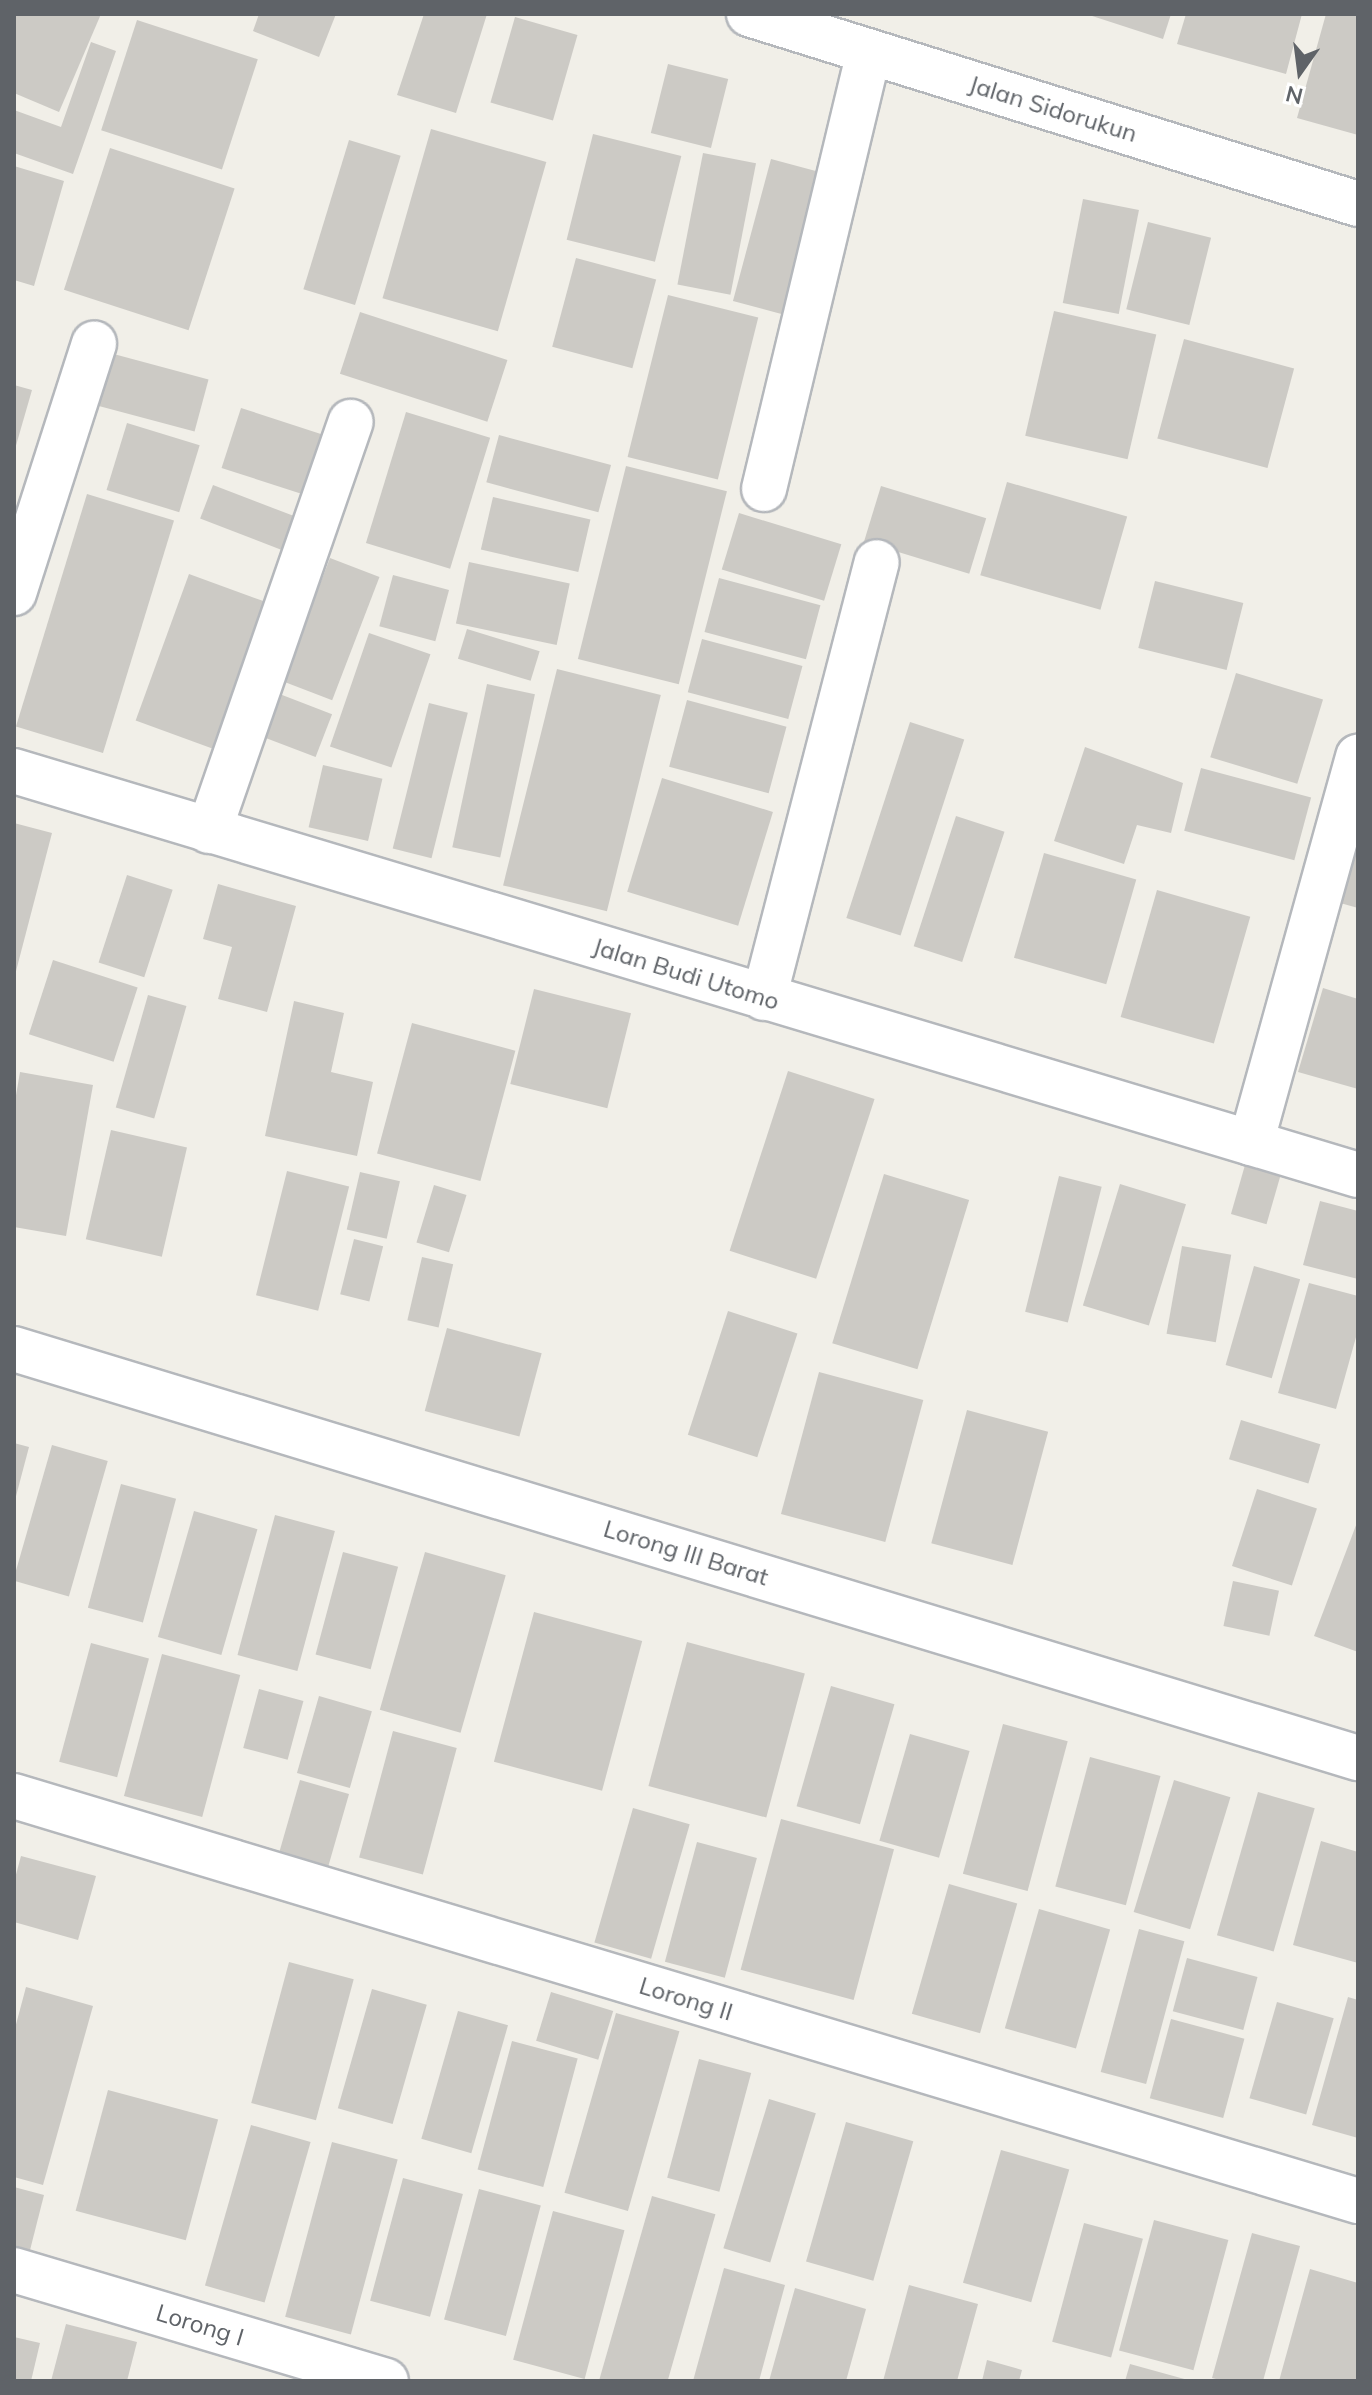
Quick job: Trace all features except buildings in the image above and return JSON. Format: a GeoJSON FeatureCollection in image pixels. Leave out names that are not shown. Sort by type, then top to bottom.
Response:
{"type":"FeatureCollection","features":[{"type":"Feature","properties":{"kind":"street","name":"Jalan Sidorukun"},"geometry":{"type":"LineString","coordinates":[[749,14],[1358,204]]}},
{"type":"Feature","properties":{"kind":"street"},"geometry":{"type":"LineString","coordinates":[[764,489],[869,52]]}},
{"type":"Feature","properties":{"kind":"street"},"geometry":{"type":"LineString","coordinates":[[14,593],[94,344]]}},
{"type":"Feature","properties":{"kind":"street"},"geometry":{"type":"LineString","coordinates":[[209,831],[351,422]]}},
{"type":"Feature","properties":{"kind":"street"},"geometry":{"type":"LineString","coordinates":[[764,998],[877,562]]}},
{"type":"Feature","properties":{"kind":"street"},"geometry":{"type":"LineString","coordinates":[[1251,1143],[1358,757]]}},
{"type":"Feature","properties":{"kind":"street","name":"Jalan Budi Utomo"},"geometry":{"type":"LineString","coordinates":[[14,771],[1358,1175]]}},
{"type":"Feature","properties":{"kind":"street","name":"Lorong III Barat"},"geometry":{"type":"LineString","coordinates":[[14,1349],[1358,1758]]}},
{"type":"Feature","properties":{"kind":"street","name":"Lorong II"},"geometry":{"type":"LineString","coordinates":[[14,1796],[1358,2201]]}},
{"type":"Feature","properties":{"kind":"street","name":"Lorong I"},"geometry":{"type":"LineString","coordinates":[[14,2270],[386,2381]]}}]}
